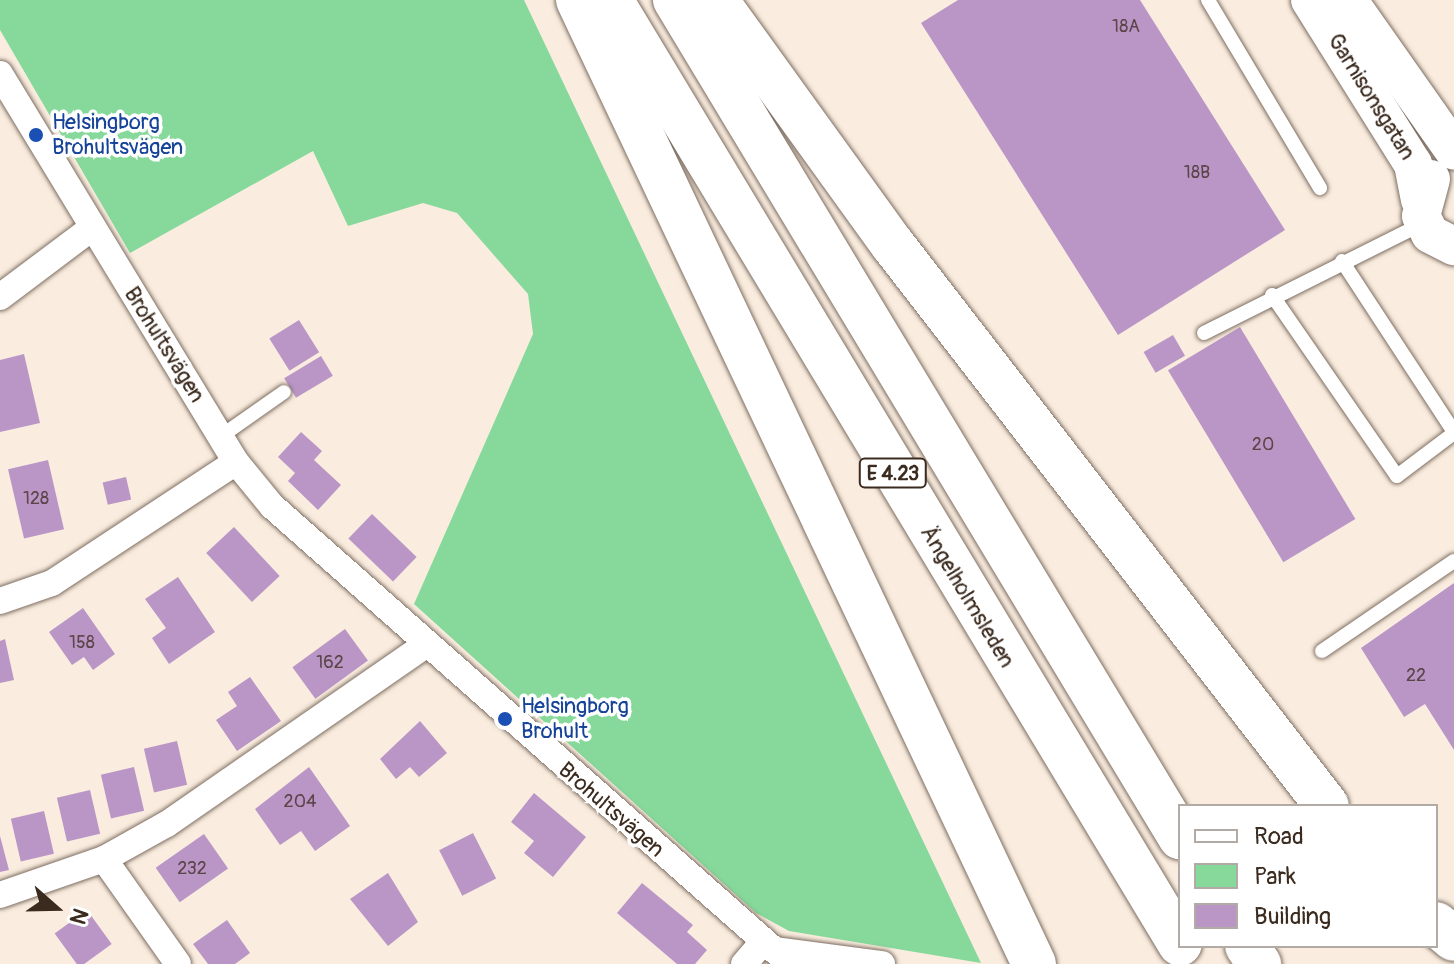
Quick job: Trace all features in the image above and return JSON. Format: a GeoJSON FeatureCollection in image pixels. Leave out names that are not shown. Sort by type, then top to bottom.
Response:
{"type":"FeatureCollection","features":[{"type":"Feature","properties":{"kind":"highway"},"geometry":{"type":"LineString","coordinates":[[578,0],[1034,964]]}},
{"type":"Feature","properties":{"kind":"highway","name":"Ängelholmsleden"},"geometry":{"type":"LineString","coordinates":[[611,0],[1178,940]]}},
{"type":"Feature","properties":{"kind":"highway","name":"E 4.23"},"geometry":{"type":"LineString","coordinates":[[675,0],[1178,834]]}},
{"type":"Feature","properties":{"kind":"highway"},"geometry":{"type":"LineString","coordinates":[[716,0],[893,245],[1325,804]]}},
{"type":"Feature","properties":{"kind":"highway"},"geometry":{"type":"LineString","coordinates":[[1438,926],[1454,939]]}},
{"type":"Feature","properties":{"kind":"street","name":"Garnisonsgatan"},"geometry":{"type":"LineString","coordinates":[[1310,0],[1413,164],[1438,233]]}},
{"type":"Feature","properties":{"kind":"street","name":"Garnisonsgatan"},"geometry":{"type":"LineString","coordinates":[[1348,0],[1454,151]]}},
{"type":"Feature","properties":{"kind":"street","name":"Brohultsvägen"},"geometry":{"type":"LineString","coordinates":[[0,74],[220,437],[272,506],[423,647],[776,952]]}},
{"type":"Feature","properties":{"kind":"street","name":"Garnisonsgatan"},"geometry":{"type":"LineString","coordinates":[[1438,233],[1433,176],[1454,167]]}},
{"type":"Feature","properties":{"kind":"street"},"geometry":{"type":"LineString","coordinates":[[0,297],[92,228]]}},
{"type":"Feature","properties":{"kind":"street"},"geometry":{"type":"LineString","coordinates":[[0,601],[52,583],[236,462]]}},
{"type":"Feature","properties":{"kind":"street"},"geometry":{"type":"LineString","coordinates":[[0,895],[104,859],[167,824],[423,647]]}},
{"type":"Feature","properties":{"kind":"street"},"geometry":{"type":"LineString","coordinates":[[104,859],[178,964]]}},
{"type":"Feature","properties":{"kind":"street"},"geometry":{"type":"LineString","coordinates":[[744,964],[776,952],[882,964]]}},
{"type":"Feature","properties":{"kind":"lane"},"geometry":{"type":"LineString","coordinates":[[1208,0],[1320,188]]}},
{"type":"Feature","properties":{"kind":"lane"},"geometry":{"type":"LineString","coordinates":[[1204,333],[1342,261],[1438,233]]}},
{"type":"Feature","properties":{"kind":"lane"},"geometry":{"type":"LineString","coordinates":[[1272,295],[1397,476],[1454,433],[1342,261]]}},
{"type":"Feature","properties":{"kind":"lane"},"geometry":{"type":"LineString","coordinates":[[220,437],[284,392]]}},
{"type":"Feature","properties":{"kind":"lane"},"geometry":{"type":"LineString","coordinates":[[1322,651],[1454,561]]}},
{"type":"Feature","properties":{"kind":"green space"},"geometry":{"type":"Polygon","coordinates":[[[0,0],[524,0],[981,963],[789,931],[756,913],[414,604],[533,334],[528,294],[457,213],[423,203],[348,226],[313,151],[130,253],[0,30],[0,0]]]}},
{"type":"Feature","properties":{"kind":"building"},"geometry":{"type":"Polygon","coordinates":[[[958,0],[1140,0],[1285,230],[1118,335],[921,23],[958,0]]]}},
{"type":"Feature","properties":{"kind":"building"},"geometry":{"type":"Polygon","coordinates":[[[299,320],[319,352],[289,371],[269,339],[299,320]]]}},
{"type":"Feature","properties":{"kind":"building"},"geometry":{"type":"Polygon","coordinates":[[[1240,327],[1355,519],[1283,562],[1168,370],[1240,327]]]}},
{"type":"Feature","properties":{"kind":"building"},"geometry":{"type":"Polygon","coordinates":[[[1173,335],[1185,356],[1156,373],[1144,352],[1173,335]]]}},
{"type":"Feature","properties":{"kind":"building"},"geometry":{"type":"Polygon","coordinates":[[[24,354],[40,423],[0,432],[0,360],[24,354]]]}},
{"type":"Feature","properties":{"kind":"building"},"geometry":{"type":"Polygon","coordinates":[[[321,356],[333,376],[296,398],[284,378],[321,356]]]}},
{"type":"Feature","properties":{"kind":"building"},"geometry":{"type":"Polygon","coordinates":[[[301,432],[322,451],[314,460],[341,485],[318,510],[288,481],[295,473],[278,457],[301,432]]]}},
{"type":"Feature","properties":{"kind":"building"},"geometry":{"type":"Polygon","coordinates":[[[48,460],[64,529],[24,538],[8,469],[48,460]]]}},
{"type":"Feature","properties":{"kind":"building"},"geometry":{"type":"Polygon","coordinates":[[[126,477],[131,499],[108,505],[103,482],[126,477]]]}},
{"type":"Feature","properties":{"kind":"building"},"geometry":{"type":"Polygon","coordinates":[[[372,514],[417,557],[393,582],[348,538],[372,514]]]}},
{"type":"Feature","properties":{"kind":"building"},"geometry":{"type":"Polygon","coordinates":[[[234,527],[280,576],[252,602],[206,553],[234,527]]]}},
{"type":"Feature","properties":{"kind":"building"},"geometry":{"type":"Polygon","coordinates":[[[178,577],[215,632],[169,664],[152,638],[166,628],[145,599],[178,577]]]}},
{"type":"Feature","properties":{"kind":"building"},"geometry":{"type":"Polygon","coordinates":[[[1454,583],[1454,750],[1425,704],[1404,717],[1361,648],[1454,583]]]}},
{"type":"Feature","properties":{"kind":"building"},"geometry":{"type":"Polygon","coordinates":[[[83,608],[115,654],[93,670],[84,657],[72,665],[49,632],[83,608]]]}},
{"type":"Feature","properties":{"kind":"building"},"geometry":{"type":"Polygon","coordinates":[[[345,629],[368,661],[315,699],[292,667],[345,629]]]}},
{"type":"Feature","properties":{"kind":"building"},"geometry":{"type":"Polygon","coordinates":[[[5,639],[14,680],[0,683],[0,641],[5,639]]]}},
{"type":"Feature","properties":{"kind":"building"},"geometry":{"type":"Polygon","coordinates":[[[250,677],[281,721],[237,751],[216,720],[237,706],[228,692],[250,677]]]}},
{"type":"Feature","properties":{"kind":"building"},"geometry":{"type":"Polygon","coordinates":[[[420,721],[447,753],[419,777],[410,767],[396,779],[380,759],[420,721]]]}},
{"type":"Feature","properties":{"kind":"building"},"geometry":{"type":"Polygon","coordinates":[[[177,741],[187,785],[154,792],[144,749],[177,741]]]}},
{"type":"Feature","properties":{"kind":"building"},"geometry":{"type":"Polygon","coordinates":[[[134,767],[144,811],[111,818],[101,775],[134,767]]]}},
{"type":"Feature","properties":{"kind":"building"},"geometry":{"type":"Polygon","coordinates":[[[309,767],[350,826],[315,851],[301,831],[280,845],[255,809],[309,767]]]}},
{"type":"Feature","properties":{"kind":"building"},"geometry":{"type":"Polygon","coordinates":[[[90,790],[100,834],[67,841],[57,798],[90,790]]]}},
{"type":"Feature","properties":{"kind":"building"},"geometry":{"type":"Polygon","coordinates":[[[534,793],[586,837],[553,877],[524,853],[534,841],[511,822],[534,793]]]}},
{"type":"Feature","properties":{"kind":"building"},"geometry":{"type":"Polygon","coordinates":[[[44,811],[54,854],[21,862],[11,819],[44,811]]]}},
{"type":"Feature","properties":{"kind":"building"},"geometry":{"type":"Polygon","coordinates":[[[473,833],[496,878],[462,896],[439,850],[473,833]]]}},
{"type":"Feature","properties":{"kind":"building"},"geometry":{"type":"Polygon","coordinates":[[[204,834],[228,868],[180,902],[156,868],[204,834]]]}},
{"type":"Feature","properties":{"kind":"building"},"geometry":{"type":"Polygon","coordinates":[[[0,836],[9,870],[0,872],[0,836]]]}},
{"type":"Feature","properties":{"kind":"building"},"geometry":{"type":"Polygon","coordinates":[[[388,873],[418,922],[388,946],[350,899],[388,873]]]}},
{"type":"Feature","properties":{"kind":"building"},"geometry":{"type":"Polygon","coordinates":[[[642,883],[693,925],[687,932],[707,950],[695,964],[677,964],[617,913],[642,883]]]}},
{"type":"Feature","properties":{"kind":"building"},"geometry":{"type":"Polygon","coordinates":[[[87,910],[112,944],[84,964],[77,964],[55,934],[87,910]]]}},
{"type":"Feature","properties":{"kind":"building"},"geometry":{"type":"Polygon","coordinates":[[[227,920],[250,953],[235,964],[208,964],[193,944],[227,920]]]}},
{"type":"Feature","properties":{"kind":"place","name":"Helsingborg Brohultsvägen"},"geometry":{"type":"Point","coordinates":[36,135]}},
{"type":"Feature","properties":{"kind":"place","name":"Helsingborg Brohult"},"geometry":{"type":"Point","coordinates":[505,719]}}]}
